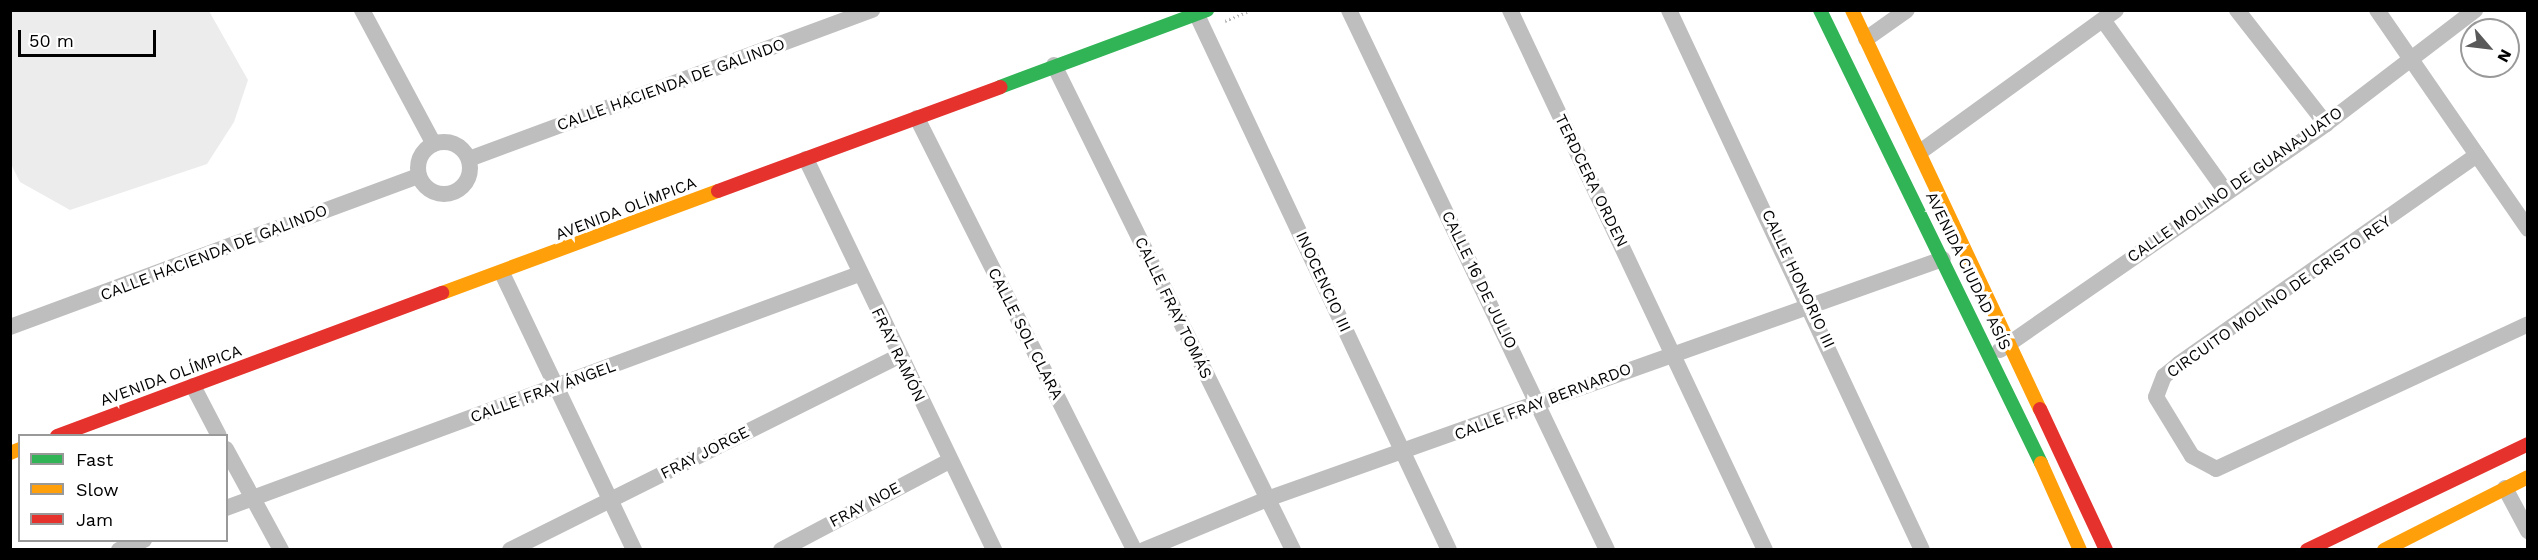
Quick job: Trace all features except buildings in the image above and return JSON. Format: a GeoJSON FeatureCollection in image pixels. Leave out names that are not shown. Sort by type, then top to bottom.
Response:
{"type":"FeatureCollection","features":[{"type":"Feature","properties":{"kind":"street"},"geometry":{"type":"LineString","coordinates":[[362,10],[434,144]]}},
{"type":"Feature","properties":{"kind":"street","name":"CALLE HACIENDA DE GALINDO"},"geometry":{"type":"LineString","coordinates":[[469,159],[872,10]]}},
{"type":"Feature","properties":{"kind":"street","name":"CALLE 16 DE JULIO"},"geometry":{"type":"LineString","coordinates":[[1349,10],[1607,549]]}},
{"type":"Feature","properties":{"kind":"street","name":"TERDCERA ORDEN"},"geometry":{"type":"LineString","coordinates":[[1510,10],[1674,352],[1764,549]]}},
{"type":"Feature","properties":{"kind":"street","name":"CALLE HONORIO III"},"geometry":{"type":"LineString","coordinates":[[1669,10],[1812,307],[1922,549]]}},
{"type":"Feature","properties":{"kind":"street","name":"AVENIDA CIUDAD ASÍS"},"geometry":{"type":"LineString","coordinates":[[1820,10],[1992,356],[2080,549]]}},
{"type":"Feature","properties":{"kind":"street","name":"AVENIDA CIUDAD ASÍS"},"geometry":{"type":"LineString","coordinates":[[1852,10],[2106,549]]}},
{"type":"Feature","properties":{"kind":"street"},"geometry":{"type":"LineString","coordinates":[[1866,39],[1907,10]]}},
{"type":"Feature","properties":{"kind":"street"},"geometry":{"type":"LineString","coordinates":[[2237,10],[2326,123]]}},
{"type":"Feature","properties":{"kind":"street"},"geometry":{"type":"LineString","coordinates":[[2377,10],[2528,229]]}},
{"type":"Feature","properties":{"kind":"street","name":"CALLE MOLINO DE GUANAJUATO"},"geometry":{"type":"LineString","coordinates":[[1992,356],[2326,123],[2475,10]]}},
{"type":"Feature","properties":{"kind":"street","name":"AVENIDA OLÍMPICA"},"geometry":{"type":"LineString","coordinates":[[64,434],[90,430],[193,386],[502,273],[1054,65],[1202,13]]}},
{"type":"Feature","properties":{"kind":"street","name":"INOCENCIO III"},"geometry":{"type":"LineString","coordinates":[[1202,13],[1449,549]]}},
{"type":"Feature","properties":{"kind":"street"},"geometry":{"type":"LineString","coordinates":[[1920,152],[2110,15],[2226,192]]}},
{"type":"Feature","properties":{"kind":"street","name":"CALLE FRAY TOMÁS"},"geometry":{"type":"LineString","coordinates":[[1054,65],[1293,549]]}},
{"type":"Feature","properties":{"kind":"street","name":"CALLE SOL CLARA"},"geometry":{"type":"LineString","coordinates":[[917,118],[1134,549]]}},
{"type":"Feature","properties":{"kind":"street"},"geometry":{"type":"LineString","coordinates":[[451,142],[469,159],[470,175],[453,193],[436,193],[419,176],[419,161],[434,144],[451,142]]}},
{"type":"Feature","properties":{"kind":"street","name":"CIRCUITO MOLINO DE CRISTO REY"},"geometry":{"type":"LineString","coordinates":[[2477,155],[2179,363],[2164,376],[2156,397],[2192,456],[2216,469],[2528,324]]}},
{"type":"Feature","properties":{"kind":"street","name":"FRAY RAMÓN"},"geometry":{"type":"LineString","coordinates":[[806,159],[949,461],[994,549]]}},
{"type":"Feature","properties":{"kind":"street","name":"CALLE HACIENDA DE GALINDO"},"geometry":{"type":"LineString","coordinates":[[11,326],[419,176]]}},
{"type":"Feature","properties":{"kind":"street","name":"CALLE FRAY BERNARDO"},"geometry":{"type":"LineString","coordinates":[[1144,549],[1267,499],[1405,453],[1540,405],[1674,352],[1812,307],[1943,259]]}},
{"type":"Feature","properties":{"kind":"street"},"geometry":{"type":"LineString","coordinates":[[502,273],[608,501],[634,549]]}},
{"type":"Feature","properties":{"kind":"street","name":"CALLE FRAY ÁNGEL"},"geometry":{"type":"LineString","coordinates":[[228,507],[557,388],[859,274]]}},
{"type":"Feature","properties":{"kind":"street","name":"FRAY JORGE"},"geometry":{"type":"LineString","coordinates":[[510,549],[899,356]]}},
{"type":"Feature","properties":{"kind":"street"},"geometry":{"type":"LineString","coordinates":[[193,386],[218,434]]}},
{"type":"Feature","properties":{"kind":"street"},"geometry":{"type":"LineString","coordinates":[[2307,549],[2528,444]]}},
{"type":"Feature","properties":{"kind":"street"},"geometry":{"type":"LineString","coordinates":[[228,453],[280,549]]}},
{"type":"Feature","properties":{"kind":"street","name":"FRAY NOE"},"geometry":{"type":"LineString","coordinates":[[782,549],[949,461]]}},
{"type":"Feature","properties":{"kind":"street"},"geometry":{"type":"LineString","coordinates":[[2384,549],[2528,477]]}},
{"type":"Feature","properties":{"kind":"street"},"geometry":{"type":"LineString","coordinates":[[2505,488],[2528,531]]}},
{"type":"Feature","properties":{"kind":"street"},"geometry":{"type":"LineString","coordinates":[[119,549],[140,542]]}},
{"type":"Feature","properties":{"kind":"shaded area"},"geometry":{"type":"Polygon","coordinates":[[[10,11],[209,11],[248,80],[234,122],[207,164],[70,210],[20,182],[11,164],[10,11]]]}},
{"type":"Feature","properties":{"kind":"traffic: fast"},"geometry":{"type":"LineString","coordinates":[[1000,87],[1207,10]]}},
{"type":"Feature","properties":{"kind":"traffic: fast"},"geometry":{"type":"LineString","coordinates":[[1820,10],[2041,463]]}},
{"type":"Feature","properties":{"kind":"traffic: slow"},"geometry":{"type":"LineString","coordinates":[[1852,10],[2040,409]]}},
{"type":"Feature","properties":{"kind":"traffic: slow"},"geometry":{"type":"LineString","coordinates":[[442,293],[718,191]]}},
{"type":"Feature","properties":{"kind":"traffic: slow"},"geometry":{"type":"LineString","coordinates":[[10,453],[18,450]]}},
{"type":"Feature","properties":{"kind":"traffic: slow"},"geometry":{"type":"LineString","coordinates":[[2041,463],[2080,550]]}},
{"type":"Feature","properties":{"kind":"traffic: slow"},"geometry":{"type":"LineString","coordinates":[[2384,550],[2528,477]]}},
{"type":"Feature","properties":{"kind":"traffic: jam"},"geometry":{"type":"LineString","coordinates":[[718,191],[1000,87]]}},
{"type":"Feature","properties":{"kind":"traffic: jam"},"geometry":{"type":"LineString","coordinates":[[62,434],[442,293]]}},
{"type":"Feature","properties":{"kind":"traffic: jam"},"geometry":{"type":"LineString","coordinates":[[2040,409],[2106,550]]}},
{"type":"Feature","properties":{"kind":"traffic: jam"},"geometry":{"type":"LineString","coordinates":[[2307,550],[2528,444]]}}]}
